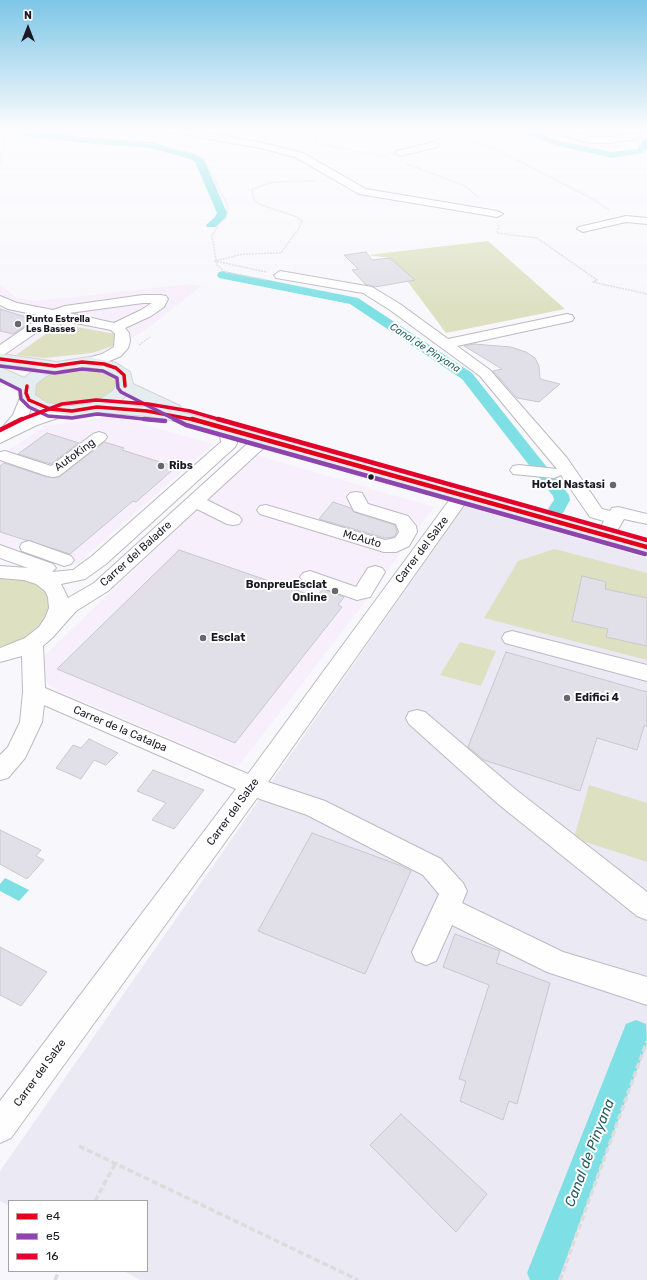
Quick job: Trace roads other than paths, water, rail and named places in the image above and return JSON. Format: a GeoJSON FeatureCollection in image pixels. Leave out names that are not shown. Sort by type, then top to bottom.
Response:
{"type":"FeatureCollection","features":[{"type":"Feature","properties":{"kind":"main road"},"geometry":{"type":"LineString","coordinates":[[0,359],[55,366],[89,362],[104,364],[116,368],[124,375],[126,386]]}},
{"type":"Feature","properties":{"kind":"main road"},"geometry":{"type":"LineString","coordinates":[[27,391],[36,375],[55,366]]}},
{"type":"Feature","properties":{"kind":"main road"},"geometry":{"type":"LineString","coordinates":[[0,372],[27,391],[33,402],[43,407],[64,411],[96,406],[116,398],[126,386]]}},
{"type":"Feature","properties":{"kind":"main road"},"geometry":{"type":"LineString","coordinates":[[126,386],[189,418]]}},
{"type":"Feature","properties":{"kind":"main road"},"geometry":{"type":"LineString","coordinates":[[96,406],[147,411],[189,418],[647,546]]}},
{"type":"Feature","properties":{"kind":"street"},"geometry":{"type":"LineString","coordinates":[[357,189],[363,192],[497,214]]}},
{"type":"Feature","properties":{"kind":"street"},"geometry":{"type":"LineString","coordinates":[[583,229],[626,219],[647,221]]}},
{"type":"Feature","properties":{"kind":"street"},"geometry":{"type":"LineString","coordinates":[[280,275],[367,290],[396,307],[447,344],[485,373],[561,462],[596,513],[614,518]]}},
{"type":"Feature","properties":{"kind":"street"},"geometry":{"type":"LineString","coordinates":[[0,300],[12,306],[53,315],[116,327],[146,314],[159,304],[161,299],[143,299],[65,310],[53,315],[0,351]]}},
{"type":"Feature","properties":{"kind":"street"},"geometry":{"type":"LineString","coordinates":[[447,344],[567,318]]}},
{"type":"Feature","properties":{"kind":"street"},"geometry":{"type":"LineString","coordinates":[[116,327],[122,334],[123,341],[121,348],[116,353]]}},
{"type":"Feature","properties":{"kind":"street"},"geometry":{"type":"LineString","coordinates":[[89,362],[137,348]]}},
{"type":"Feature","properties":{"kind":"street"},"geometry":{"type":"LineString","coordinates":[[2,436],[21,416],[27,391]]}},
{"type":"Feature","properties":{"kind":"street"},"geometry":{"type":"LineString","coordinates":[[2,436],[31,422],[64,411]]}},
{"type":"Feature","properties":{"kind":"street","name":"Carrer del Baladre"},"geometry":{"type":"LineString","coordinates":[[43,580],[67,568],[78,575],[95,563],[229,443],[227,429]]}},
{"type":"Feature","properties":{"kind":"street","name":"AutoKing"},"geometry":{"type":"LineString","coordinates":[[5,456],[53,472],[99,437]]}},
{"type":"Feature","properties":{"kind":"street","name":"Carrer del Baladre"},"geometry":{"type":"LineString","coordinates":[[0,655],[32,643],[46,632],[55,620],[69,606],[110,580],[252,449],[259,444],[271,442]]}},
{"type":"Feature","properties":{"kind":"street"},"geometry":{"type":"LineString","coordinates":[[540,469],[571,494],[584,497]]}},
{"type":"Feature","properties":{"kind":"street","name":"Carrer del Salze"},"geometry":{"type":"LineString","coordinates":[[0,1127],[252,786],[462,495]]}},
{"type":"Feature","properties":{"kind":"street","name":"McAuto"},"geometry":{"type":"LineString","coordinates":[[266,510],[384,546],[396,546],[402,542],[408,532],[407,526],[402,520],[360,507],[356,497]]}},
{"type":"Feature","properties":{"kind":"street","name":"Carrer del Baladre"},"geometry":{"type":"LineString","coordinates":[[162,503],[186,509]]}},
{"type":"Feature","properties":{"kind":"street"},"geometry":{"type":"LineString","coordinates":[[186,509],[233,520]]}},
{"type":"Feature","properties":{"kind":"street"},"geometry":{"type":"LineString","coordinates":[[605,535],[618,512],[647,519]]}},
{"type":"Feature","properties":{"kind":"street"},"geometry":{"type":"LineString","coordinates":[[0,536],[67,568]]}},
{"type":"Feature","properties":{"kind":"street"},"geometry":{"type":"LineString","coordinates":[[0,551],[67,568]]}},
{"type":"Feature","properties":{"kind":"street"},"geometry":{"type":"LineString","coordinates":[[0,572],[27,574],[43,580],[53,587],[58,597],[59,608],[55,620]]}},
{"type":"Feature","properties":{"kind":"street"},"geometry":{"type":"LineString","coordinates":[[310,577],[357,594],[363,592],[375,572]]}},
{"type":"Feature","properties":{"kind":"street"},"geometry":{"type":"LineString","coordinates":[[512,638],[647,673]]}},
{"type":"Feature","properties":{"kind":"street"},"geometry":{"type":"LineString","coordinates":[[0,770],[17,752],[31,722],[34,692],[32,643]]}},
{"type":"Feature","properties":{"kind":"street","name":"Carrer de la Catalpa"},"geometry":{"type":"LineString","coordinates":[[34,692],[252,786],[316,808],[432,867],[454,891],[446,909]]}},
{"type":"Feature","properties":{"kind":"street"},"geometry":{"type":"LineString","coordinates":[[417,718],[506,796],[647,908]]}},
{"type":"Feature","properties":{"kind":"street"},"geometry":{"type":"LineString","coordinates":[[426,952],[446,909],[557,963],[647,991]]}},
{"type":"Feature","properties":{"kind":"water"},"geometry":{"type":"Polygon","coordinates":[[[5,878],[29,890],[19,901],[0,891],[0,884],[5,878]]]}},
{"type":"Feature","properties":{"kind":"waterway","name":"Canal de Pinyana"},"geometry":{"type":"LineString","coordinates":[[211,189],[222,213],[220,219],[211,225]]}},
{"type":"Feature","properties":{"kind":"waterway","name":"Canal de Pinyana"},"geometry":{"type":"LineString","coordinates":[[223,275],[354,301],[467,376],[561,495],[562,500],[557,509]]}},
{"type":"Feature","properties":{"kind":"waterway","name":"Canal de Pinyana"},"geometry":{"type":"LineString","coordinates":[[544,1273],[636,1034]]}},
{"type":"Feature","properties":{"kind":"place","name":"Punto Estrella Les Basses"},"geometry":{"type":"Point","coordinates":[18,324]}},
{"type":"Feature","properties":{"kind":"place","name":"Ribs"},"geometry":{"type":"Point","coordinates":[161,466]}},
{"type":"Feature","properties":{"kind":"place","name":"Hotel Nastasi"},"geometry":{"type":"Point","coordinates":[613,485]}},
{"type":"Feature","properties":{"kind":"place","name":"BonpreuEsclat Online"},"geometry":{"type":"Point","coordinates":[335,591]}},
{"type":"Feature","properties":{"kind":"place","name":"Esclat"},"geometry":{"type":"Point","coordinates":[203,638]}},
{"type":"Feature","properties":{"kind":"place","name":"Edifici 4"},"geometry":{"type":"Point","coordinates":[567,698]}}]}
